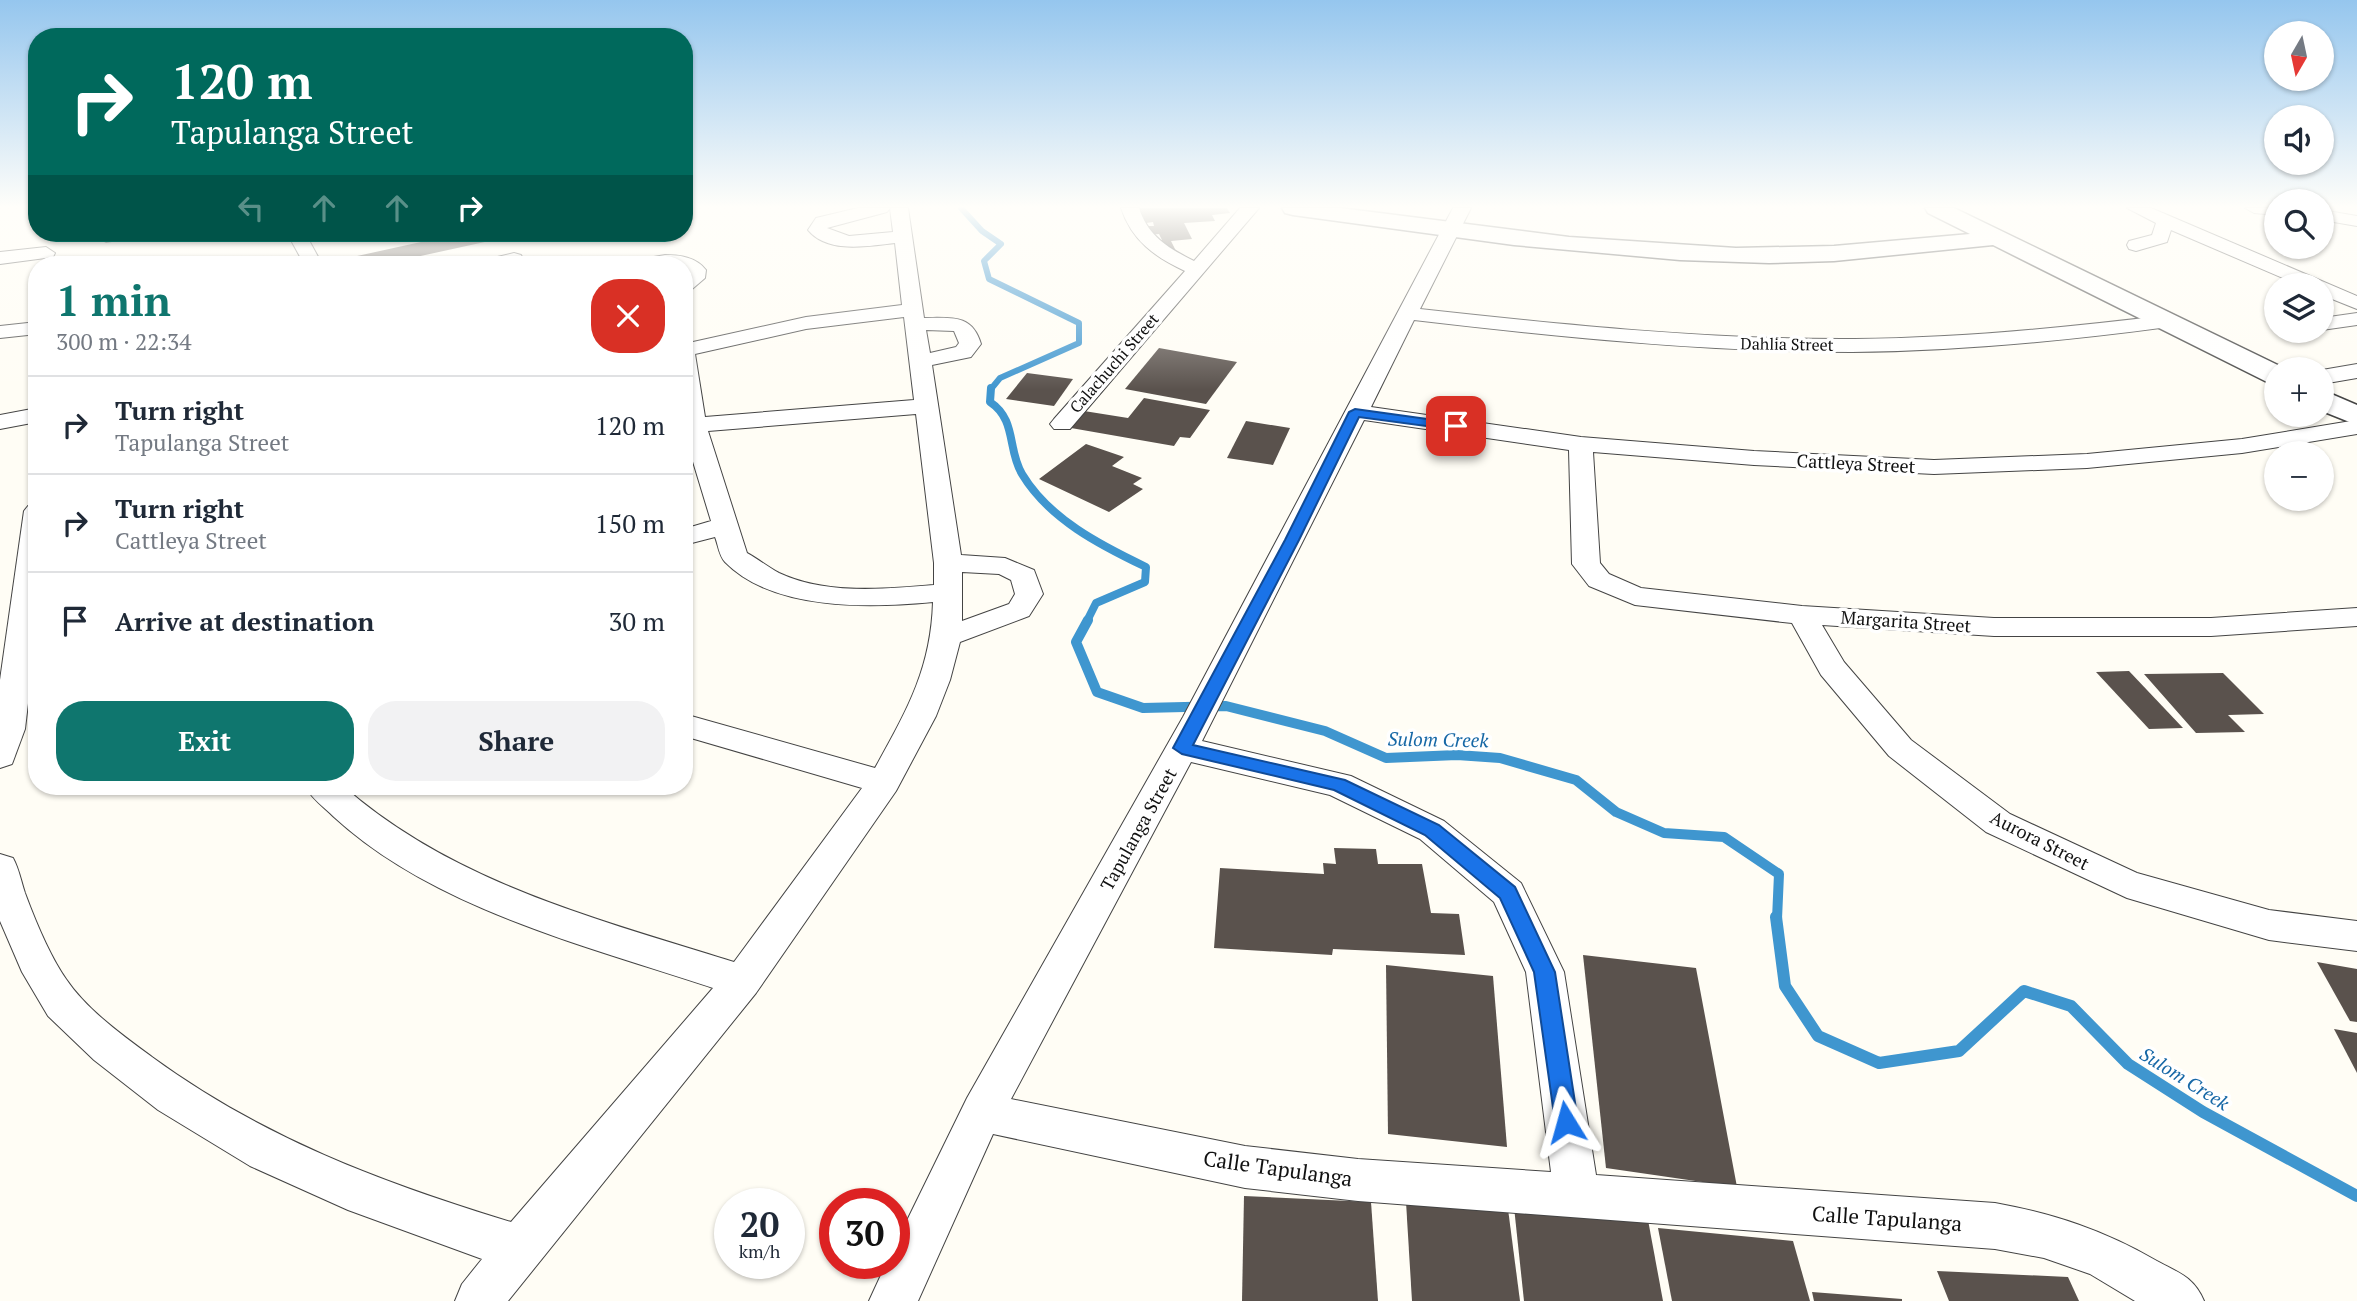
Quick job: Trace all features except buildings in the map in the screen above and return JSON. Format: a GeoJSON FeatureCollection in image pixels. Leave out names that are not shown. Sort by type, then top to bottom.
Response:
{"type":"FeatureCollection","features":[{"type":"Feature","properties":{"kind":"street"},"geometry":{"type":"LineString","coordinates":[[479,1301],[519,1248],[742,981],[884,782],[920,716],[935,680],[947,636],[949,578],[922,361],[907,269]]}},
{"type":"Feature","properties":{"kind":"street","name":"Calachuchi Street"},"geometry":{"type":"LineString","coordinates":[[1062,424],[1195,269]]}},
{"type":"Feature","properties":{"kind":"street","name":"Tapulanga Street"},"geometry":{"type":"LineString","coordinates":[[892,1301],[982,1112],[1197,721],[1429,269]]}},
{"type":"Feature","properties":{"kind":"street"},"geometry":{"type":"LineString","coordinates":[[2060,269],[2264,369]]}},
{"type":"Feature","properties":{"kind":"street"},"geometry":{"type":"LineString","coordinates":[[2334,293],[2357,303]]}},
{"type":"Feature","properties":{"kind":"street","name":"Dahlia Street"},"geometry":{"type":"LineString","coordinates":[[1406,313],[1558,331],[1689,341],[1808,345],[1942,343],[2048,337],[2168,321]]}},
{"type":"Feature","properties":{"kind":"street"},"geometry":{"type":"LineString","coordinates":[[693,348],[806,323],[915,317],[960,326],[966,330],[970,344],[962,352],[922,361]]}},
{"type":"Feature","properties":{"kind":"street"},"geometry":{"type":"LineString","coordinates":[[2334,322],[2357,319]]}},
{"type":"Feature","properties":{"kind":"street"},"geometry":{"type":"LineString","coordinates":[[0,332],[28,329]]}},
{"type":"Feature","properties":{"kind":"street"},"geometry":{"type":"LineString","coordinates":[[2334,375],[2357,371]]}},
{"type":"Feature","properties":{"kind":"street"},"geometry":{"type":"LineString","coordinates":[[2334,405],[2357,416]]}},
{"type":"Feature","properties":{"kind":"street"},"geometry":{"type":"LineString","coordinates":[[694,425],[927,406]]}},
{"type":"Feature","properties":{"kind":"street","name":"Cattleya Street"},"geometry":{"type":"LineString","coordinates":[[1355,412],[1581,444],[1754,458],[1934,467],[2087,461],[2242,446],[2357,427]]}},
{"type":"Feature","properties":{"kind":"street"},"geometry":{"type":"LineString","coordinates":[[0,422],[28,417]]}},
{"type":"Feature","properties":{"kind":"street"},"geometry":{"type":"LineString","coordinates":[[693,418],[735,557],[772,580],[810,592],[866,598],[1005,566],[1024,576],[1029,594],[1019,610],[947,636]]}},
{"type":"Feature","properties":{"kind":"street","name":"Margarita Street"},"geometry":{"type":"LineString","coordinates":[[1581,444],[1586,564],[1599,580],[1635,596],[1802,615],[1994,627],[2211,627],[2357,617]]}},
{"type":"Feature","properties":{"kind":"street"},"geometry":{"type":"LineString","coordinates":[[693,535],[724,526]]}},
{"type":"Feature","properties":{"kind":"street"},"geometry":{"type":"LineString","coordinates":[[11,735],[28,589]]}},
{"type":"Feature","properties":{"kind":"street","name":"Aurora Street"},"geometry":{"type":"LineString","coordinates":[[1802,615],[1832,668],[1900,748],[1998,823],[2127,884],[2269,925],[2357,936]]}},
{"type":"Feature","properties":{"kind":"street"},"geometry":{"type":"LineString","coordinates":[[1197,721],[1432,830],[1508,893],[1545,972],[1577,1197]]}},
{"type":"Feature","properties":{"kind":"street"},"geometry":{"type":"LineString","coordinates":[[693,728],[884,782]]}},
{"type":"Feature","properties":{"kind":"street"},"geometry":{"type":"LineString","coordinates":[[330,795],[346,812],[400,851],[463,881],[549,916],[742,981]]}},
{"type":"Feature","properties":{"kind":"street"},"geometry":{"type":"LineString","coordinates":[[0,868],[4,887],[54,994],[99,1040],[160,1088],[211,1122],[275,1158],[342,1188],[417,1216],[519,1248]]}},
{"type":"Feature","properties":{"kind":"street","name":"Calle Tapulanga"},"geometry":{"type":"LineString","coordinates":[[982,1112],[1245,1167],[1358,1180],[1995,1226],[2044,1235],[2102,1255],[2180,1301]]}},
{"type":"Feature","properties":{"kind":"waterway","name":"Sulom Creek"},"geometry":{"type":"LineString","coordinates":[[986,269],[989,279],[1079,323],[1079,343],[1000,378],[991,389]]}},
{"type":"Feature","properties":{"kind":"waterway","name":"Sulom Creek"},"geometry":{"type":"LineString","coordinates":[[991,388],[990,402],[1004,417],[1017,464],[1033,490],[1077,529],[1146,567],[1145,582],[1096,603],[1087,621]]}},
{"type":"Feature","properties":{"kind":"waterway","name":"Sulom Creek"},"geometry":{"type":"LineString","coordinates":[[1088,620],[1076,642],[1097,692],[1143,708],[1226,706],[1325,731],[1386,758],[1457,755],[1500,758],[1576,780],[1616,812],[1664,833],[1724,837],[1779,874],[1777,919]]}},
{"type":"Feature","properties":{"kind":"waterway","name":"Sulom Creek"},"geometry":{"type":"LineString","coordinates":[[1776,917],[1785,986],[1818,1036],[1879,1063],[1959,1051],[2024,991],[2071,1006],[2128,1064],[2203,1112],[2357,1196]]}},
{"type":"Feature","properties":{"kind":"route"},"geometry":{"type":"LineString","coordinates":[[1456,426],[1355,412],[1292,540],[1182,748],[1339,785],[1432,830],[1508,893],[1545,972],[1566,1122]]}}]}
